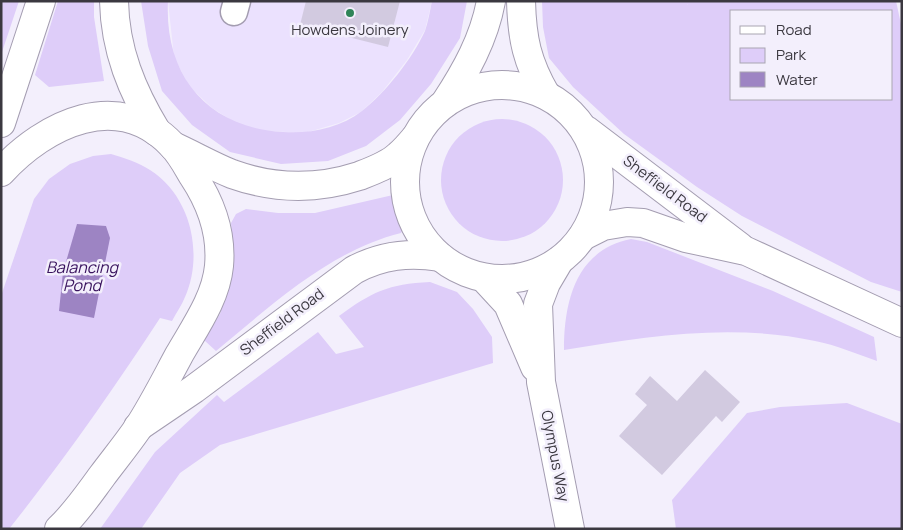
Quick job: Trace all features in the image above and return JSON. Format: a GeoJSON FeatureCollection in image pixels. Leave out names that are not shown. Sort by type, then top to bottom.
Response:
{"type":"FeatureCollection","features":[{"type":"Feature","properties":{"kind":"main road"},"geometry":{"type":"LineString","coordinates":[[1,123],[41,1]]}},
{"type":"Feature","properties":{"kind":"main road"},"geometry":{"type":"LineString","coordinates":[[66,524],[138,427],[204,309],[217,279],[219,264],[218,234],[211,210],[201,188],[145,111],[123,65],[117,41],[114,1]]}},
{"type":"Feature","properties":{"kind":"main road"},"geometry":{"type":"LineString","coordinates":[[1,172],[26,148],[54,129],[87,117],[122,118],[231,173],[257,182],[308,187],[340,182],[372,172],[398,156],[416,138],[428,119],[444,104],[473,58],[481,39],[491,1]]}},
{"type":"Feature","properties":{"kind":"main road"},"geometry":{"type":"LineString","coordinates":[[521,13],[532,70],[546,95]]}},
{"type":"Feature","properties":{"kind":"main road"},"geometry":{"type":"LineString","coordinates":[[416,138],[406,169],[407,202],[419,232],[440,257],[460,270],[484,278],[504,279],[523,277],[542,271],[559,261],[583,236],[592,220],[598,201],[600,182],[598,163],[592,145],[583,128],[564,107],[546,95],[516,86],[490,86],[474,89],[444,104]]}},
{"type":"Feature","properties":{"kind":"main road","name":"Sheffield Road"},"geometry":{"type":"LineString","coordinates":[[583,128],[746,251],[902,323]]}},
{"type":"Feature","properties":{"kind":"main road","name":"Sheffield Road"},"geometry":{"type":"LineString","coordinates":[[583,236],[603,226],[627,222],[643,223],[686,238],[746,251]]}},
{"type":"Feature","properties":{"kind":"main road","name":"Sheffield Road"},"geometry":{"type":"LineString","coordinates":[[138,427],[194,389],[354,270],[372,260],[394,256],[418,253],[440,257]]}},
{"type":"Feature","properties":{"kind":"main road","name":"Olympus Way"},"geometry":{"type":"LineString","coordinates":[[559,261],[546,283],[538,304],[541,382],[570,529]]}},
{"type":"Feature","properties":{"kind":"main road","name":"Olympus Way"},"geometry":{"type":"LineString","coordinates":[[484,278],[508,304],[541,382]]}},
{"type":"Feature","properties":{"kind":"shaded area"},"geometry":{"type":"Polygon","coordinates":[[[168,1],[432,1],[425,30],[407,60],[382,92],[361,112],[339,123],[305,133],[266,131],[239,125],[212,108],[189,86],[174,57],[168,1]]]}},
{"type":"Feature","properties":{"kind":"green space"},"geometry":{"type":"Polygon","coordinates":[[[1,1],[19,1],[1,55],[1,1]]]}},
{"type":"Feature","properties":{"kind":"green space"},"geometry":{"type":"Polygon","coordinates":[[[58,1],[94,1],[94,17],[104,81],[49,87],[35,75],[58,1]]]}},
{"type":"Feature","properties":{"kind":"green space"},"geometry":{"type":"Polygon","coordinates":[[[141,1],[168,1],[169,28],[174,53],[183,74],[196,93],[213,109],[233,120],[256,128],[283,132],[304,132],[324,129],[344,122],[362,111],[389,85],[406,64],[420,42],[425,31],[432,1],[467,1],[460,38],[431,84],[400,120],[366,146],[328,161],[281,164],[230,152],[192,125],[162,91],[148,46],[141,1]]]}},
{"type":"Feature","properties":{"kind":"green space"},"geometry":{"type":"Polygon","coordinates":[[[542,1],[896,1],[902,29],[902,292],[871,282],[742,216],[697,187],[624,134],[573,87],[549,58],[543,27],[542,1]]]}},
{"type":"Feature","properties":{"kind":"green space"},"geometry":{"type":"Polygon","coordinates":[[[502,119],[514,120],[525,124],[545,137],[558,157],[562,168],[562,192],[558,203],[545,223],[525,236],[514,240],[502,241],[490,240],[479,236],[459,223],[446,203],[442,192],[441,180],[442,168],[446,157],[459,137],[479,124],[490,120],[502,119]]]}},
{"type":"Feature","properties":{"kind":"green space"},"geometry":{"type":"Polygon","coordinates":[[[111,154],[136,162],[150,170],[164,181],[175,195],[184,210],[190,227],[193,245],[191,280],[184,300],[172,321],[160,318],[106,398],[49,477],[9,529],[1,529],[1,296],[34,199],[49,179],[70,164],[93,156],[111,154]]]}},
{"type":"Feature","properties":{"kind":"green space"},"geometry":{"type":"Polygon","coordinates":[[[393,195],[402,213],[403,229],[401,233],[375,241],[326,266],[280,298],[216,351],[204,340],[220,314],[227,291],[232,242],[231,223],[236,214],[246,209],[278,213],[315,213],[393,195]]]}},
{"type":"Feature","properties":{"kind":"green space"},"geometry":{"type":"Polygon","coordinates":[[[631,239],[647,242],[773,291],[874,337],[877,361],[823,343],[752,333],[721,332],[658,336],[564,350],[567,314],[577,280],[597,254],[612,245],[631,239]]]}},
{"type":"Feature","properties":{"kind":"green space"},"geometry":{"type":"Polygon","coordinates":[[[430,282],[457,292],[473,309],[492,337],[493,363],[220,445],[180,473],[141,529],[100,529],[155,452],[217,395],[224,402],[318,332],[336,354],[364,347],[339,316],[371,295],[391,287],[430,282]]]}},
{"type":"Feature","properties":{"kind":"green space"},"geometry":{"type":"Polygon","coordinates":[[[847,403],[902,424],[902,529],[676,529],[672,500],[747,413],[780,407],[847,403]]]}},
{"type":"Feature","properties":{"kind":"water","name":"Balancing Pond"},"geometry":{"type":"Polygon","coordinates":[[[77,224],[106,226],[110,238],[94,318],[59,311],[63,272],[77,224]]]}},
{"type":"Feature","properties":{"kind":"building","name":"Howdens Joinery"},"geometry":{"type":"Polygon","coordinates":[[[306,1],[400,1],[388,47],[300,25],[306,1]]]}},
{"type":"Feature","properties":{"kind":"building"},"geometry":{"type":"Polygon","coordinates":[[[705,370],[740,402],[722,422],[716,416],[662,475],[619,436],[647,405],[635,394],[650,376],[677,401],[705,370]]]}},
{"type":"Feature","properties":{"kind":"place","name":"Howdens Joinery"},"geometry":{"type":"Point","coordinates":[350,13]}}]}
